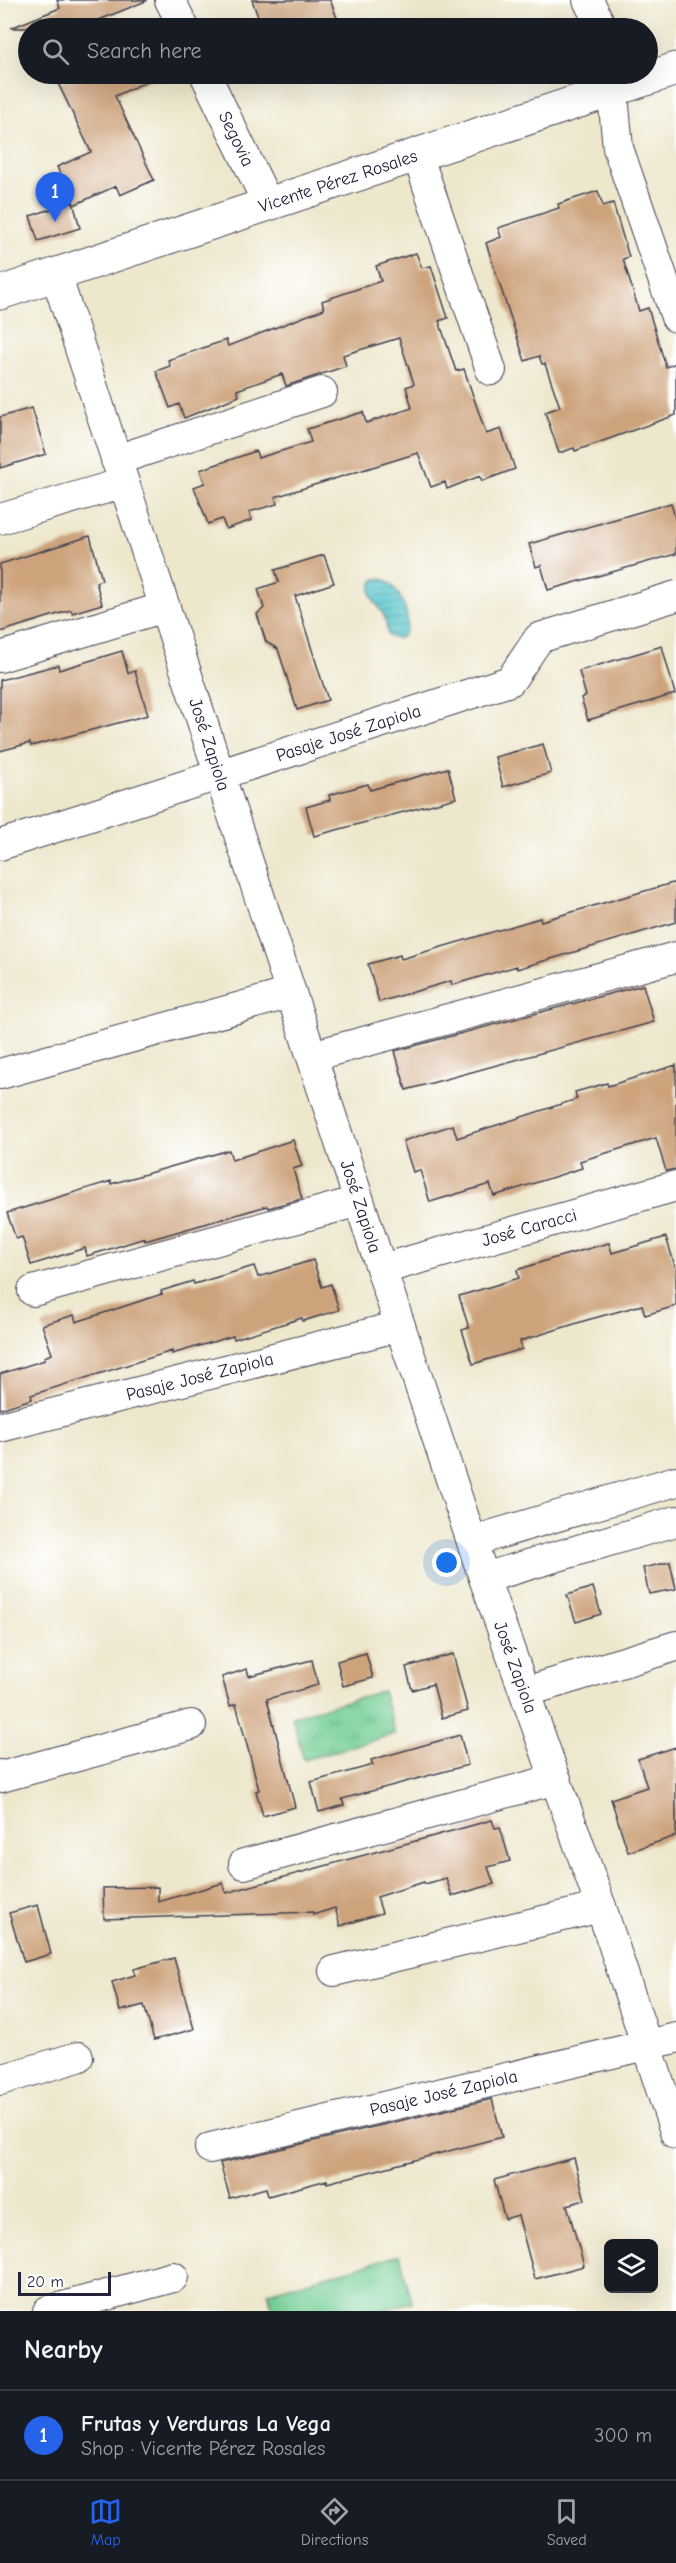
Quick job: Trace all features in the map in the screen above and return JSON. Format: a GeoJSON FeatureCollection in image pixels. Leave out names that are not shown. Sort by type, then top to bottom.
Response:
{"type":"FeatureCollection","features":[{"type":"Feature","properties":{"kind":"street"},"geometry":{"type":"LineString","coordinates":[[170,0],[179,18]]}},
{"type":"Feature","properties":{"kind":"street"},"geometry":{"type":"LineString","coordinates":[[588,0],[597,18]]}},
{"type":"Feature","properties":{"kind":"street","name":"Vicente Pérez Rosales"},"geometry":{"type":"LineString","coordinates":[[658,73],[676,69]]}},
{"type":"Feature","properties":{"kind":"street","name":"Segovia"},"geometry":{"type":"LineString","coordinates":[[210,84],[268,204]]}},
{"type":"Feature","properties":{"kind":"street","name":"Vicente Pérez Rosales"},"geometry":{"type":"LineString","coordinates":[[0,293],[417,154],[607,84]]}},
{"type":"Feature","properties":{"kind":"street"},"geometry":{"type":"LineString","coordinates":[[612,84],[618,148],[676,316]]}},
{"type":"Feature","properties":{"kind":"street"},"geometry":{"type":"LineString","coordinates":[[417,154],[491,370]]}},
{"type":"Feature","properties":{"kind":"street","name":"José Zapiola"},"geometry":{"type":"LineString","coordinates":[[56,275],[484,1578],[601,1907],[676,2134]]}},
{"type":"Feature","properties":{"kind":"street"},"geometry":{"type":"LineString","coordinates":[[0,519],[322,392]]}},
{"type":"Feature","properties":{"kind":"street","name":"Pasaje José Zapiola"},"geometry":{"type":"LineString","coordinates":[[0,845],[510,681],[539,638],[676,596]]}},
{"type":"Feature","properties":{"kind":"street"},"geometry":{"type":"LineString","coordinates":[[0,657],[165,607]]}},
{"type":"Feature","properties":{"kind":"street"},"geometry":{"type":"LineString","coordinates":[[312,1056],[676,957]]}},
{"type":"Feature","properties":{"kind":"street"},"geometry":{"type":"LineString","coordinates":[[0,1074],[291,993]]}},
{"type":"Feature","properties":{"kind":"street","name":"José Caracci"},"geometry":{"type":"LineString","coordinates":[[382,1269],[676,1186]]}},
{"type":"Feature","properties":{"kind":"street"},"geometry":{"type":"LineString","coordinates":[[33,1291],[359,1201]]}},
{"type":"Feature","properties":{"kind":"street","name":"Pasaje José Zapiola"},"geometry":{"type":"LineString","coordinates":[[0,1427],[400,1326]]}},
{"type":"Feature","properties":{"kind":"street"},"geometry":{"type":"LineString","coordinates":[[473,1541],[676,1481]]}},
{"type":"Feature","properties":{"kind":"street"},"geometry":{"type":"LineString","coordinates":[[484,1578],[676,1521]]}},
{"type":"Feature","properties":{"kind":"street"},"geometry":{"type":"LineString","coordinates":[[525,1692],[676,1646]]}},
{"type":"Feature","properties":{"kind":"street"},"geometry":{"type":"LineString","coordinates":[[0,1775],[1,1778],[191,1725]]}},
{"type":"Feature","properties":{"kind":"street"},"geometry":{"type":"LineString","coordinates":[[244,1864],[556,1779]]}},
{"type":"Feature","properties":{"kind":"street"},"geometry":{"type":"LineString","coordinates":[[334,1971],[601,1907]]}},
{"type":"Feature","properties":{"kind":"street","name":"Pasaje José Zapiola"},"geometry":{"type":"LineString","coordinates":[[210,2148],[676,2038]]}},
{"type":"Feature","properties":{"kind":"street"},"geometry":{"type":"LineString","coordinates":[[0,2079],[78,2056]]}},
{"type":"Feature","properties":{"kind":"street"},"geometry":{"type":"LineString","coordinates":[[48,2311],[173,2277]]}},
{"type":"Feature","properties":{"kind":"green space"},"geometry":{"type":"Polygon","coordinates":[[[383,1691],[395,1734],[304,1760],[292,1716],[383,1691]]]}},
{"type":"Feature","properties":{"kind":"green space"},"geometry":{"type":"Polygon","coordinates":[[[400,2255],[412,2302],[379,2311],[273,2311],[268,2292],[400,2255]]]}},
{"type":"Feature","properties":{"kind":"water"},"geometry":{"type":"Polygon","coordinates":[[[380,578],[394,587],[404,605],[407,624],[400,638],[388,635],[384,616],[371,595],[371,585],[374,580],[380,578]]]}},
{"type":"Feature","properties":{"kind":"building"},"geometry":{"type":"Polygon","coordinates":[[[57,0],[146,0],[104,18],[36,18],[60,8],[57,0]]]}},
{"type":"Feature","properties":{"kind":"building"},"geometry":{"type":"Polygon","coordinates":[[[252,0],[330,0],[337,18],[258,18],[252,0]]]}},
{"type":"Feature","properties":{"kind":"building"},"geometry":{"type":"Polygon","coordinates":[[[58,84],[141,84],[115,96],[154,180],[120,195],[116,186],[74,205],[57,167],[91,152],[58,84]]]}},
{"type":"Feature","properties":{"kind":"building"},"geometry":{"type":"Polygon","coordinates":[[[598,191],[603,206],[613,203],[629,257],[623,259],[639,311],[648,308],[666,367],[676,363],[676,415],[575,451],[574,448],[559,453],[545,412],[560,407],[545,364],[542,364],[539,356],[525,361],[486,243],[501,237],[498,228],[559,208],[558,204],[598,191]]]}},
{"type":"Feature","properties":{"kind":"building"},"geometry":{"type":"Polygon","coordinates":[[[73,202],[80,228],[38,241],[30,216],[73,202]]]}},
{"type":"Feature","properties":{"kind":"building"},"geometry":{"type":"Polygon","coordinates":[[[416,253],[422,268],[431,266],[448,318],[439,321],[456,371],[464,369],[486,434],[501,429],[515,469],[482,481],[480,476],[447,489],[445,482],[431,487],[418,453],[275,497],[277,504],[249,512],[252,520],[226,529],[222,519],[208,524],[194,487],[205,483],[200,470],[256,451],[258,458],[311,442],[307,429],[363,412],[366,423],[412,408],[406,387],[414,384],[399,338],[343,355],[346,366],[286,386],[282,374],[237,390],[239,396],[184,418],[179,404],[170,408],[156,371],[170,366],[168,360],[226,340],[228,346],[324,309],[322,301],[381,281],[376,266],[416,253]]]}},
{"type":"Feature","properties":{"kind":"building"},"geometry":{"type":"Polygon","coordinates":[[[32,408],[46,454],[0,468],[0,417],[32,408]]]}},
{"type":"Feature","properties":{"kind":"building"},"geometry":{"type":"Polygon","coordinates":[[[671,503],[676,522],[676,554],[548,590],[541,565],[536,567],[529,544],[671,503]]]}},
{"type":"Feature","properties":{"kind":"building"},"geometry":{"type":"Polygon","coordinates":[[[90,536],[102,580],[96,582],[102,604],[72,613],[71,610],[0,632],[0,564],[90,536]]]}},
{"type":"Feature","properties":{"kind":"building"},"geometry":{"type":"Polygon","coordinates":[[[324,555],[334,583],[295,596],[328,700],[297,710],[278,649],[266,642],[257,614],[264,608],[258,589],[279,582],[275,570],[324,555]]]}},
{"type":"Feature","properties":{"kind":"building"},"geometry":{"type":"Polygon","coordinates":[[[662,646],[675,694],[588,720],[581,698],[586,696],[579,671],[662,646]]]}},
{"type":"Feature","properties":{"kind":"building"},"geometry":{"type":"Polygon","coordinates":[[[122,651],[128,673],[135,671],[148,715],[31,746],[30,743],[0,751],[0,680],[58,665],[59,670],[122,651]]]}},
{"type":"Feature","properties":{"kind":"building"},"geometry":{"type":"Polygon","coordinates":[[[543,744],[551,773],[503,787],[495,757],[543,744]]]}},
{"type":"Feature","properties":{"kind":"building"},"geometry":{"type":"Polygon","coordinates":[[[448,768],[456,798],[314,836],[306,807],[330,800],[329,795],[368,784],[370,790],[448,768]]]}},
{"type":"Feature","properties":{"kind":"building"},"geometry":{"type":"Polygon","coordinates":[[[676,882],[676,922],[517,969],[517,966],[452,985],[451,981],[379,1002],[368,964],[400,955],[401,959],[540,918],[541,921],[676,882]]]}},
{"type":"Feature","properties":{"kind":"building"},"geometry":{"type":"Polygon","coordinates":[[[643,985],[654,1022],[406,1090],[395,1051],[643,985]]]}},
{"type":"Feature","properties":{"kind":"building"},"geometry":{"type":"Polygon","coordinates":[[[676,1065],[676,1169],[666,1171],[656,1138],[580,1161],[582,1168],[494,1196],[490,1184],[430,1202],[420,1170],[413,1172],[403,1141],[453,1125],[457,1138],[577,1099],[575,1092],[607,1083],[608,1086],[676,1065]]]}},
{"type":"Feature","properties":{"kind":"building"},"geometry":{"type":"Polygon","coordinates":[[[293,1140],[302,1166],[293,1169],[302,1199],[268,1208],[267,1206],[145,1241],[145,1238],[87,1256],[85,1248],[31,1265],[22,1237],[16,1239],[7,1213],[111,1181],[111,1184],[229,1150],[232,1160],[293,1140]]]}},
{"type":"Feature","properties":{"kind":"building"},"geometry":{"type":"Polygon","coordinates":[[[666,1237],[676,1269],[676,1306],[645,1315],[642,1305],[587,1320],[520,1341],[522,1349],[473,1364],[462,1330],[469,1328],[459,1296],[519,1278],[517,1270],[551,1259],[609,1243],[612,1253],[666,1237]]]}},
{"type":"Feature","properties":{"kind":"building"},"geometry":{"type":"Polygon","coordinates":[[[313,1260],[322,1287],[331,1284],[339,1310],[303,1321],[302,1318],[234,1339],[233,1336],[172,1354],[172,1351],[31,1395],[32,1399],[0,1409],[0,1374],[45,1360],[44,1357],[52,1354],[42,1325],[74,1315],[76,1322],[162,1294],[161,1291],[193,1281],[194,1284],[254,1266],[258,1277],[313,1260]]]}},
{"type":"Feature","properties":{"kind":"building"},"geometry":{"type":"Polygon","coordinates":[[[670,1562],[676,1589],[649,1594],[643,1568],[670,1562]]]}},
{"type":"Feature","properties":{"kind":"building"},"geometry":{"type":"Polygon","coordinates":[[[593,1587],[601,1614],[576,1622],[567,1595],[593,1587]]]}},
{"type":"Feature","properties":{"kind":"building"},"geometry":{"type":"Polygon","coordinates":[[[366,1653],[373,1678],[343,1686],[337,1661],[366,1653]]]}},
{"type":"Feature","properties":{"kind":"building"},"geometry":{"type":"Polygon","coordinates":[[[453,1654],[468,1711],[442,1718],[433,1684],[412,1690],[406,1667],[453,1654]]]}},
{"type":"Feature","properties":{"kind":"building"},"geometry":{"type":"Polygon","coordinates":[[[312,1660],[318,1685],[267,1699],[295,1807],[263,1816],[256,1791],[259,1790],[236,1704],[230,1706],[222,1677],[247,1669],[249,1676],[312,1660]]]}},
{"type":"Feature","properties":{"kind":"building"},"geometry":{"type":"Polygon","coordinates":[[[460,1735],[468,1765],[342,1799],[344,1805],[319,1812],[311,1782],[373,1765],[371,1760],[460,1735]]]}},
{"type":"Feature","properties":{"kind":"building"},"geometry":{"type":"Polygon","coordinates":[[[676,1747],[676,1836],[628,1852],[611,1799],[647,1787],[638,1759],[676,1747]]]}},
{"type":"Feature","properties":{"kind":"building"},"geometry":{"type":"Polygon","coordinates":[[[492,1820],[495,1828],[500,1827],[510,1861],[488,1867],[494,1884],[452,1896],[446,1878],[425,1884],[424,1882],[377,1897],[382,1913],[340,1926],[335,1908],[313,1915],[313,1912],[104,1919],[103,1888],[158,1887],[158,1902],[223,1883],[226,1893],[492,1820]]]}},
{"type":"Feature","properties":{"kind":"building"},"geometry":{"type":"Polygon","coordinates":[[[38,1905],[51,1954],[24,1962],[9,1913],[38,1905]]]}},
{"type":"Feature","properties":{"kind":"building"},"geometry":{"type":"Polygon","coordinates":[[[174,1958],[194,2029],[154,2040],[144,2005],[120,2011],[112,1982],[135,1975],[134,1969],[174,1958]]]}},
{"type":"Feature","properties":{"kind":"building"},"geometry":{"type":"Polygon","coordinates":[[[492,2099],[502,2137],[327,2183],[327,2180],[268,2196],[266,2188],[230,2198],[220,2163],[492,2099]]]}},
{"type":"Feature","properties":{"kind":"building"},"geometry":{"type":"Polygon","coordinates":[[[574,2158],[585,2200],[567,2205],[584,2266],[535,2279],[518,2215],[505,2219],[494,2180],[574,2158]]]}},
{"type":"Feature","properties":{"kind":"place","name":"Frutas y Verduras La Vega"},"geometry":{"type":"Point","coordinates":[55,222]}}]}
